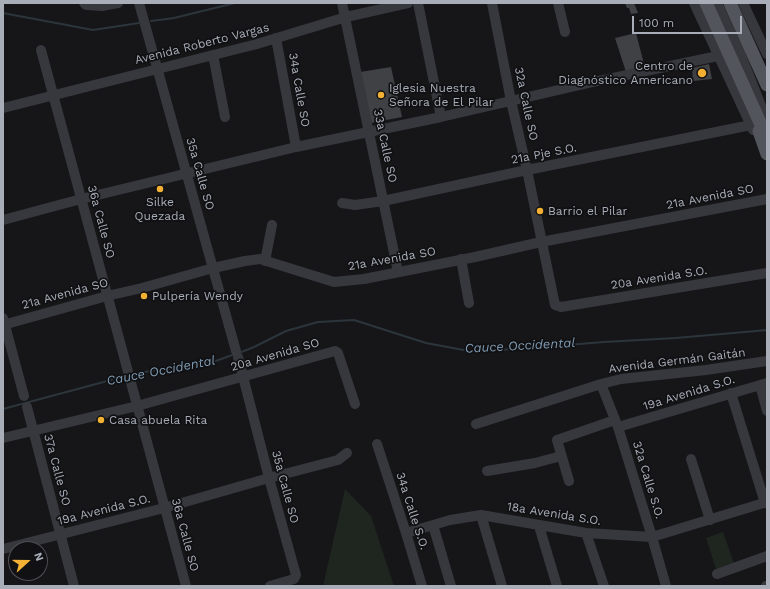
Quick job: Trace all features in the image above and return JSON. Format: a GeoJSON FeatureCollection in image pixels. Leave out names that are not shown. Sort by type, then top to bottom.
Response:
{"type":"FeatureCollection","features":[{"type":"Feature","properties":{"kind":"main road"},"geometry":{"type":"LineString","coordinates":[[706,3],[767,138]]}},
{"type":"Feature","properties":{"kind":"main road"},"geometry":{"type":"LineString","coordinates":[[730,3],[767,85]]}},
{"type":"Feature","properties":{"kind":"main road"},"geometry":{"type":"LineString","coordinates":[[732,60],[742,93],[760,133],[767,154]]}},
{"type":"Feature","properties":{"kind":"street"},"geometry":{"type":"LineString","coordinates":[[84,3],[86,5],[102,6],[118,3]]}},
{"type":"Feature","properties":{"kind":"street","name":"35a Calle SO"},"geometry":{"type":"LineString","coordinates":[[138,3],[158,68],[185,173],[237,354],[296,575],[294,579],[270,586]]}},
{"type":"Feature","properties":{"kind":"street","name":"33a Calle SO"},"geometry":{"type":"LineString","coordinates":[[342,3],[398,272]]}},
{"type":"Feature","properties":{"kind":"street","name":"Avenida Roberto Vargas"},"geometry":{"type":"LineString","coordinates":[[3,108],[53,94],[213,55],[346,17],[408,3]]}},
{"type":"Feature","properties":{"kind":"street"},"geometry":{"type":"LineString","coordinates":[[418,3],[441,117]]}},
{"type":"Feature","properties":{"kind":"street","name":"32a Calle SO"},"geometry":{"type":"LineString","coordinates":[[492,3],[511,101],[555,305]]}},
{"type":"Feature","properties":{"kind":"street"},"geometry":{"type":"LineString","coordinates":[[558,3],[565,32]]}},
{"type":"Feature","properties":{"kind":"street"},"geometry":{"type":"LineString","coordinates":[[694,3],[767,161]]}},
{"type":"Feature","properties":{"kind":"street"},"geometry":{"type":"LineString","coordinates":[[717,3],[741,55],[767,121]]}},
{"type":"Feature","properties":{"kind":"street"},"geometry":{"type":"LineString","coordinates":[[721,3],[767,103]]}},
{"type":"Feature","properties":{"kind":"street"},"geometry":{"type":"LineString","coordinates":[[743,3],[767,54]]}},
{"type":"Feature","properties":{"kind":"street","name":"34a Calle SO"},"geometry":{"type":"LineString","coordinates":[[276,38],[296,147]]}},
{"type":"Feature","properties":{"kind":"street","name":"36a Calle SO"},"geometry":{"type":"LineString","coordinates":[[41,50],[186,586]]}},
{"type":"Feature","properties":{"kind":"street"},"geometry":{"type":"LineString","coordinates":[[752,52],[767,74]]}},
{"type":"Feature","properties":{"kind":"street"},"geometry":{"type":"LineString","coordinates":[[213,55],[225,117]]}},
{"type":"Feature","properties":{"kind":"street"},"geometry":{"type":"LineString","coordinates":[[3,220],[185,173],[296,147],[441,117],[593,82],[718,56]]}},
{"type":"Feature","properties":{"kind":"street","name":"21a Pje S.O."},"geometry":{"type":"LineString","coordinates":[[342,203],[356,205],[383,201],[527,170],[751,125]]}},
{"type":"Feature","properties":{"kind":"street","name":"21a Avenida SO"},"geometry":{"type":"LineString","coordinates":[[4,322],[244,261],[260,259],[334,282],[364,279],[541,242],[767,199]]}},
{"type":"Feature","properties":{"kind":"street"},"geometry":{"type":"LineString","coordinates":[[265,261],[272,226]]}},
{"type":"Feature","properties":{"kind":"street"},"geometry":{"type":"LineString","coordinates":[[461,259],[469,302]]}},
{"type":"Feature","properties":{"kind":"street","name":"20a Avenida S.O."},"geometry":{"type":"LineString","coordinates":[[555,305],[557,307],[561,307],[767,273]]}},
{"type":"Feature","properties":{"kind":"street"},"geometry":{"type":"LineString","coordinates":[[4,322],[24,396]]}},
{"type":"Feature","properties":{"kind":"street","name":"20a Avenida SO"},"geometry":{"type":"LineString","coordinates":[[3,438],[137,406],[335,352],[338,353],[355,404]]}},
{"type":"Feature","properties":{"kind":"street","name":"Avenida Germán Gaitán"},"geometry":{"type":"LineString","coordinates":[[476,424],[601,384],[767,361]]}},
{"type":"Feature","properties":{"kind":"street","name":"32a Calle S.O."},"geometry":{"type":"LineString","coordinates":[[601,384],[617,423],[666,586]]}},
{"type":"Feature","properties":{"kind":"street"},"geometry":{"type":"LineString","coordinates":[[763,384],[767,411]]}},
{"type":"Feature","properties":{"kind":"street","name":"19a Avenida S.O."},"geometry":{"type":"LineString","coordinates":[[562,456],[557,440],[763,384]]}},
{"type":"Feature","properties":{"kind":"street"},"geometry":{"type":"LineString","coordinates":[[731,393],[766,503]]}},
{"type":"Feature","properties":{"kind":"street","name":"37a Calle SO"},"geometry":{"type":"LineString","coordinates":[[27,407],[74,586]]}},
{"type":"Feature","properties":{"kind":"street","name":"34a Calle S.O."},"geometry":{"type":"LineString","coordinates":[[377,444],[422,586]]}},
{"type":"Feature","properties":{"kind":"street","name":"19a Avenida S.O."},"geometry":{"type":"LineString","coordinates":[[3,549],[164,508],[338,460],[347,453]]}},
{"type":"Feature","properties":{"kind":"street"},"geometry":{"type":"LineString","coordinates":[[487,471],[562,456],[569,481]]}},
{"type":"Feature","properties":{"kind":"street"},"geometry":{"type":"LineString","coordinates":[[691,459],[710,520]]}},
{"type":"Feature","properties":{"kind":"street","name":"18a Avenida S.O."},"geometry":{"type":"LineString","coordinates":[[406,533],[450,520],[481,515],[586,534],[652,536],[766,503]]}},
{"type":"Feature","properties":{"kind":"street"},"geometry":{"type":"LineString","coordinates":[[481,515],[502,586]]}},
{"type":"Feature","properties":{"kind":"street"},"geometry":{"type":"LineString","coordinates":[[433,525],[451,586]]}},
{"type":"Feature","properties":{"kind":"street"},"geometry":{"type":"LineString","coordinates":[[539,526],[557,586]]}},
{"type":"Feature","properties":{"kind":"street"},"geometry":{"type":"LineString","coordinates":[[586,534],[604,586]]}},
{"type":"Feature","properties":{"kind":"street"},"geometry":{"type":"LineString","coordinates":[[717,574],[767,556]]}},
{"type":"Feature","properties":{"kind":"shaded area"},"geometry":{"type":"Polygon","coordinates":[[[345,489],[371,516],[394,586],[323,586],[345,489]]]}},
{"type":"Feature","properties":{"kind":"shaded area"},"geometry":{"type":"Polygon","coordinates":[[[723,532],[734,563],[716,569],[706,538],[723,532]]]}},
{"type":"Feature","properties":{"kind":"building"},"geometry":{"type":"Polygon","coordinates":[[[625,3],[634,3],[638,13],[631,14],[625,3]]]}},
{"type":"Feature","properties":{"kind":"building"},"geometry":{"type":"Polygon","coordinates":[[[636,33],[645,68],[626,72],[615,38],[636,33]]]}},
{"type":"Feature","properties":{"kind":"building","name":"Centro de Diagnóstico Americano"},"geometry":{"type":"Polygon","coordinates":[[[709,64],[712,79],[693,81],[692,68],[709,64]]]}},
{"type":"Feature","properties":{"kind":"building","name":"Iglesia Nuestra Señora de El Pilar"},"geometry":{"type":"Polygon","coordinates":[[[391,67],[402,117],[371,123],[360,72],[391,67]]]}},
{"type":"Feature","properties":{"kind":"waterway"},"geometry":{"type":"LineString","coordinates":[[151,21],[174,18],[235,3]]}},
{"type":"Feature","properties":{"kind":"waterway"},"geometry":{"type":"LineString","coordinates":[[3,13],[93,30],[139,23]]}},
{"type":"Feature","properties":{"kind":"waterway","name":"Cauce Occidental"},"geometry":{"type":"LineString","coordinates":[[239,353],[286,331],[318,322],[354,320],[426,343],[469,351],[676,338],[767,330]]}},
{"type":"Feature","properties":{"kind":"waterway","name":"Cauce Occidental"},"geometry":{"type":"LineString","coordinates":[[132,374],[213,362],[235,354]]}},
{"type":"Feature","properties":{"kind":"waterway","name":"Cauce Occidental"},"geometry":{"type":"LineString","coordinates":[[3,409],[126,376]]}},
{"type":"Feature","properties":{"kind":"place","name":"Centro de Diagnóstico Americano"},"geometry":{"type":"Point","coordinates":[702,73]}},
{"type":"Feature","properties":{"kind":"place","name":"Iglesia Nuestra Señora de El Pilar"},"geometry":{"type":"Point","coordinates":[381,95]}},
{"type":"Feature","properties":{"kind":"place","name":"Silke Quezada"},"geometry":{"type":"Point","coordinates":[160,189]}},
{"type":"Feature","properties":{"kind":"place","name":"Barrio el Pilar"},"geometry":{"type":"Point","coordinates":[540,211]}},
{"type":"Feature","properties":{"kind":"place","name":"Pulpería Wendy"},"geometry":{"type":"Point","coordinates":[144,296]}},
{"type":"Feature","properties":{"kind":"place","name":"Casa abuela Rita"},"geometry":{"type":"Point","coordinates":[101,420]}}]}
